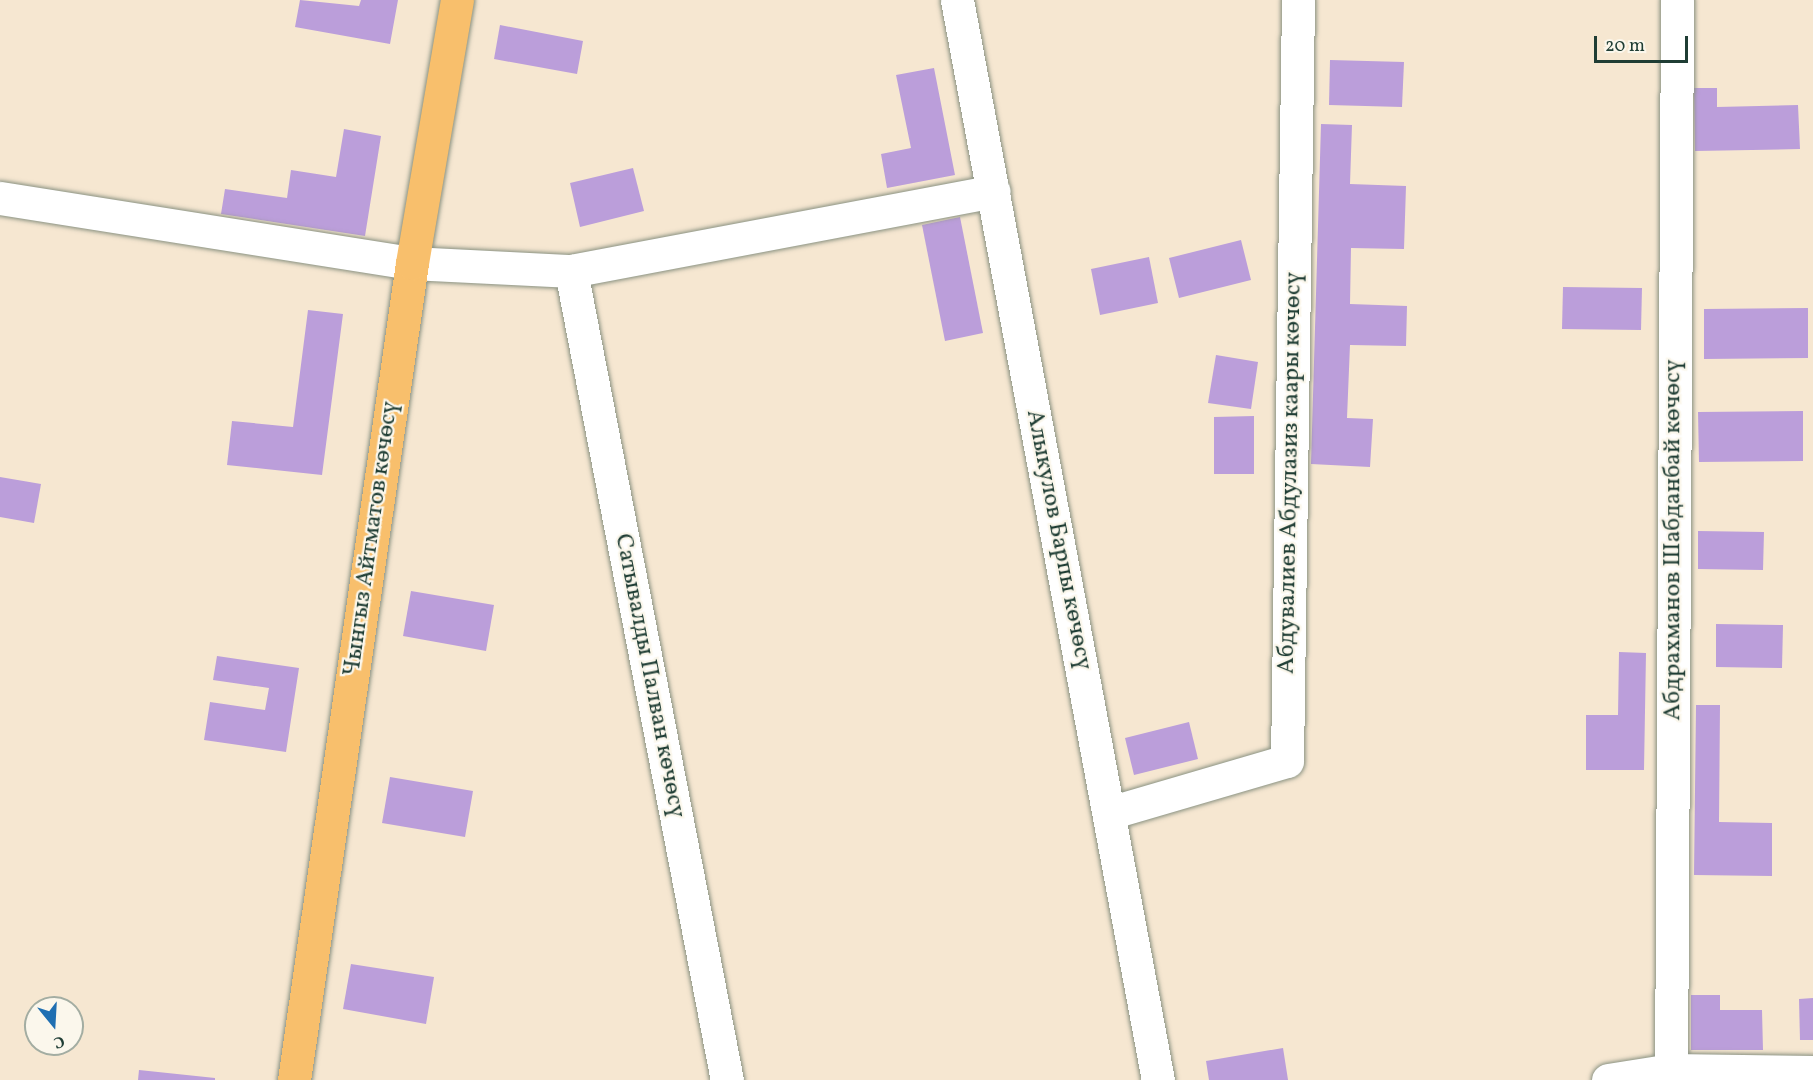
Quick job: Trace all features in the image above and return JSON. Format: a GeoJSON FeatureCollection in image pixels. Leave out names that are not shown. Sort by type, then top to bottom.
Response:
{"type":"FeatureCollection","features":[{"type":"Feature","properties":{"kind":"main road","name":"Чынгыз Айтматов көчөсү"},"geometry":{"type":"LineString","coordinates":[[294,1080],[412,262],[457,0]]}},
{"type":"Feature","properties":{"kind":"street","name":"Алыкулов Барпы көчөсү"},"geometry":{"type":"LineString","coordinates":[[957,0],[1158,1080]]}},
{"type":"Feature","properties":{"kind":"street","name":"Абдувалиев Абдулазиз каары көчөсү"},"geometry":{"type":"LineString","coordinates":[[1109,813],[1287,761],[1298,0]]}},
{"type":"Feature","properties":{"kind":"street","name":"Абдрахманов Шабданбай көчөсү"},"geometry":{"type":"LineString","coordinates":[[1671,1075],[1677,0]]}},
{"type":"Feature","properties":{"kind":"street"},"geometry":{"type":"LineString","coordinates":[[0,198],[412,262],[571,271],[993,191]]}},
{"type":"Feature","properties":{"kind":"street","name":"Сатывалды Палван көчөсү"},"geometry":{"type":"LineString","coordinates":[[571,271],[727,1080]]}},
{"type":"Feature","properties":{"kind":"street"},"geometry":{"type":"LineString","coordinates":[[1608,1080],[1671,1075],[1813,1072]]}},
{"type":"Feature","properties":{"kind":"building"},"geometry":{"type":"Polygon","coordinates":[[[300,0],[359,6],[361,0],[398,0],[390,44],[295,27],[300,0]]]}},
{"type":"Feature","properties":{"kind":"building"},"geometry":{"type":"Polygon","coordinates":[[[500,25],[583,41],[577,74],[494,59],[500,25]]]}},
{"type":"Feature","properties":{"kind":"building"},"geometry":{"type":"Polygon","coordinates":[[[1330,60],[1404,62],[1402,107],[1329,105],[1330,60]]]}},
{"type":"Feature","properties":{"kind":"building"},"geometry":{"type":"Polygon","coordinates":[[[934,68],[955,175],[887,188],[881,154],[911,148],[896,75],[934,68]]]}},
{"type":"Feature","properties":{"kind":"building"},"geometry":{"type":"Polygon","coordinates":[[[1694,88],[1717,88],[1717,107],[1798,105],[1800,149],[1695,151],[1694,88]]]}},
{"type":"Feature","properties":{"kind":"building"},"geometry":{"type":"Polygon","coordinates":[[[1321,124],[1352,125],[1350,184],[1406,186],[1404,249],[1351,248],[1350,304],[1407,306],[1406,346],[1350,345],[1347,418],[1373,419],[1370,467],[1311,464],[1321,124]]]}},
{"type":"Feature","properties":{"kind":"building"},"geometry":{"type":"Polygon","coordinates":[[[344,129],[381,136],[365,236],[221,214],[225,189],[287,198],[291,170],[336,177],[344,129]]]}},
{"type":"Feature","properties":{"kind":"building"},"geometry":{"type":"Polygon","coordinates":[[[633,168],[644,211],[580,227],[570,183],[633,168]]]}},
{"type":"Feature","properties":{"kind":"building"},"geometry":{"type":"Polygon","coordinates":[[[960,217],[983,333],[945,341],[922,225],[960,217]]]}},
{"type":"Feature","properties":{"kind":"building"},"geometry":{"type":"Polygon","coordinates":[[[1241,240],[1251,280],[1179,298],[1169,258],[1241,240]]]}},
{"type":"Feature","properties":{"kind":"building"},"geometry":{"type":"Polygon","coordinates":[[[1149,257],[1158,303],[1100,315],[1091,269],[1149,257]]]}},
{"type":"Feature","properties":{"kind":"building"},"geometry":{"type":"Polygon","coordinates":[[[1563,287],[1642,288],[1641,330],[1562,329],[1563,287]]]}},
{"type":"Feature","properties":{"kind":"building"},"geometry":{"type":"Polygon","coordinates":[[[1808,308],[1808,358],[1704,359],[1704,309],[1808,308]]]}},
{"type":"Feature","properties":{"kind":"building"},"geometry":{"type":"Polygon","coordinates":[[[308,310],[343,314],[322,475],[227,465],[232,421],[293,427],[308,310]]]}},
{"type":"Feature","properties":{"kind":"building"},"geometry":{"type":"Polygon","coordinates":[[[1216,355],[1258,362],[1251,409],[1208,403],[1216,355]]]}},
{"type":"Feature","properties":{"kind":"building"},"geometry":{"type":"Polygon","coordinates":[[[1803,411],[1803,461],[1699,462],[1698,412],[1803,411]]]}},
{"type":"Feature","properties":{"kind":"building"},"geometry":{"type":"Polygon","coordinates":[[[1254,416],[1254,474],[1214,474],[1214,417],[1254,416]]]}},
{"type":"Feature","properties":{"kind":"building"},"geometry":{"type":"Polygon","coordinates":[[[0,477],[41,484],[34,523],[0,517],[0,477]]]}},
{"type":"Feature","properties":{"kind":"building"},"geometry":{"type":"Polygon","coordinates":[[[1698,531],[1764,532],[1763,570],[1698,569],[1698,531]]]}},
{"type":"Feature","properties":{"kind":"building"},"geometry":{"type":"Polygon","coordinates":[[[411,591],[494,605],[486,651],[403,636],[411,591]]]}},
{"type":"Feature","properties":{"kind":"building"},"geometry":{"type":"Polygon","coordinates":[[[1716,624],[1783,625],[1782,668],[1716,667],[1716,624]]]}},
{"type":"Feature","properties":{"kind":"building"},"geometry":{"type":"Polygon","coordinates":[[[1619,652],[1646,653],[1644,770],[1586,770],[1586,715],[1618,715],[1619,652]]]}},
{"type":"Feature","properties":{"kind":"building"},"geometry":{"type":"Polygon","coordinates":[[[217,656],[299,668],[286,752],[204,740],[210,702],[265,710],[269,688],[213,680],[217,656]]]}},
{"type":"Feature","properties":{"kind":"building"},"geometry":{"type":"Polygon","coordinates":[[[1696,705],[1720,705],[1719,822],[1772,823],[1772,876],[1694,875],[1696,705]]]}},
{"type":"Feature","properties":{"kind":"building"},"geometry":{"type":"Polygon","coordinates":[[[1189,722],[1198,759],[1134,775],[1125,738],[1189,722]]]}},
{"type":"Feature","properties":{"kind":"building"},"geometry":{"type":"Polygon","coordinates":[[[390,777],[473,791],[465,837],[382,823],[390,777]]]}},
{"type":"Feature","properties":{"kind":"building"},"geometry":{"type":"Polygon","coordinates":[[[351,964],[434,977],[426,1024],[343,1009],[351,964]]]}},
{"type":"Feature","properties":{"kind":"building"},"geometry":{"type":"Polygon","coordinates":[[[1691,995],[1720,995],[1720,1010],[1762,1010],[1763,1050],[1691,1050],[1691,995]]]}},
{"type":"Feature","properties":{"kind":"building"},"geometry":{"type":"Polygon","coordinates":[[[1813,998],[1813,1040],[1800,1040],[1799,999],[1813,998]]]}},
{"type":"Feature","properties":{"kind":"building"},"geometry":{"type":"Polygon","coordinates":[[[1283,1048],[1288,1080],[1209,1080],[1206,1061],[1283,1048]]]}},
{"type":"Feature","properties":{"kind":"building"},"geometry":{"type":"Polygon","coordinates":[[[139,1070],[215,1078],[215,1080],[138,1080],[139,1070]]]}}]}
